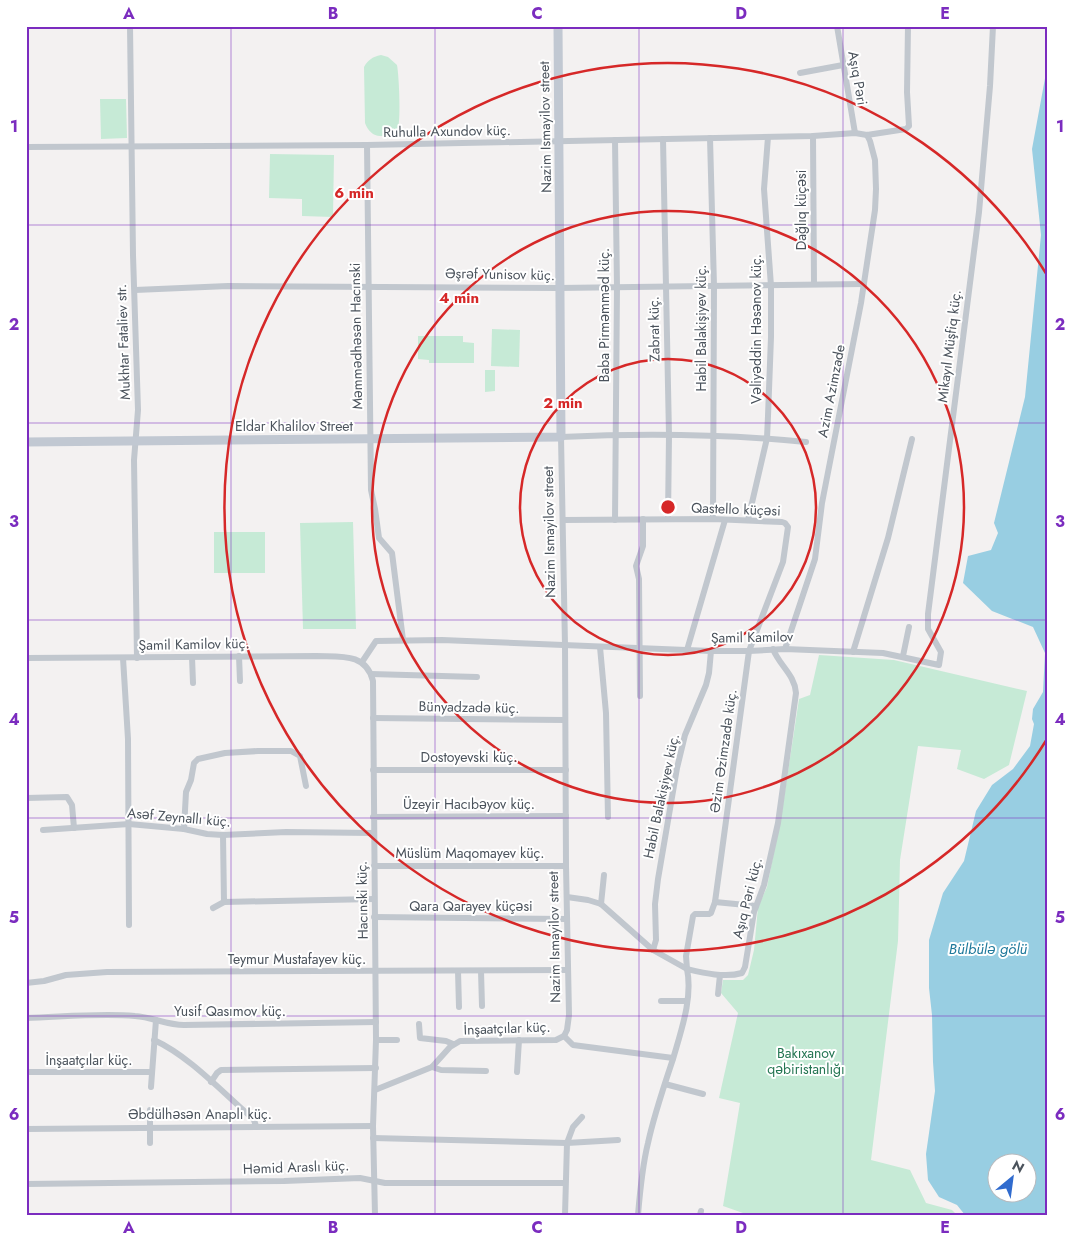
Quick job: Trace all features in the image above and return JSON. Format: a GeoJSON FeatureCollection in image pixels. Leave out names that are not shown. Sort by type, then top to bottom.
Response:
{"type":"FeatureCollection","features":[{"type":"Feature","properties":{"kind":"street","name":"Mukhtar Fataliev str."},"geometry":{"type":"LineString","coordinates":[[130,26],[132,255],[135,290],[138,410],[134,460],[137,658]]}},
{"type":"Feature","properties":{"kind":"street","name":"Nazim Ismayilov street"},"geometry":{"type":"LineString","coordinates":[[558,26],[560,140],[559,288],[566,645],[566,866],[569,1015],[564,1036]]}},
{"type":"Feature","properties":{"kind":"street","name":"Aşıq Pəri"},"geometry":{"type":"LineString","coordinates":[[837,26],[855,134]]}},
{"type":"Feature","properties":{"kind":"street","name":"Ruhulla Axundov küç."},"geometry":{"type":"LineString","coordinates":[[26,146],[367,145],[867,135],[909,126],[907,92],[908,26]]}},
{"type":"Feature","properties":{"kind":"street","name":"Mikayıl Müşfiq küç."},"geometry":{"type":"LineString","coordinates":[[938,665],[941,652],[928,630],[928,614],[979,212],[990,86],[993,26]]}},
{"type":"Feature","properties":{"kind":"street"},"geometry":{"type":"LineString","coordinates":[[800,73],[844,65]]}},
{"type":"Feature","properties":{"kind":"street","name":"Azim Azimzade"},"geometry":{"type":"LineString","coordinates":[[785,649],[815,559],[822,503],[864,284],[875,210],[876,190],[875,160],[867,135]]}},
{"type":"Feature","properties":{"kind":"street","name":"Dağlıq küçəsi"},"geometry":{"type":"LineString","coordinates":[[813,136],[814,284]]}},
{"type":"Feature","properties":{"kind":"street","name":"Vəliyəddin Həsənov küç."},"geometry":{"type":"LineString","coordinates":[[748,520],[767,438],[771,337],[764,189],[768,137]]}},
{"type":"Feature","properties":{"kind":"street","name":"Habil Balakişiyev küç."},"geometry":{"type":"LineString","coordinates":[[710,138],[714,286],[713,519]]}},
{"type":"Feature","properties":{"kind":"street","name":"Zabrat küç."},"geometry":{"type":"LineString","coordinates":[[663,139],[669,435],[668,519]]}},
{"type":"Feature","properties":{"kind":"street","name":"Baba Pirməmməd küç."},"geometry":{"type":"LineString","coordinates":[[615,140],[617,286],[615,520]]}},
{"type":"Feature","properties":{"kind":"street","name":"Məmmədhəsən Hacınski"},"geometry":{"type":"LineString","coordinates":[[367,145],[370,490],[379,538],[392,553],[404,640]]}},
{"type":"Feature","properties":{"kind":"street","name":"Əşrəf Yunisov küç."},"geometry":{"type":"LineString","coordinates":[[135,290],[228,286],[559,288],[864,284]]}},
{"type":"Feature","properties":{"kind":"street"},"geometry":{"type":"LineString","coordinates":[[561,436],[617,434],[714,436],[806,442]]}},
{"type":"Feature","properties":{"kind":"street","name":"Eldar Khalilov Street"},"geometry":{"type":"LineString","coordinates":[[26,442],[561,436]]}},
{"type":"Feature","properties":{"kind":"street"},"geometry":{"type":"LineString","coordinates":[[853,652],[888,538],[912,439]]}},
{"type":"Feature","properties":{"kind":"street"},"geometry":{"type":"LineString","coordinates":[[640,696],[639,579],[636,566],[643,546],[643,519]]}},
{"type":"Feature","properties":{"kind":"street","name":"Qastello küçəsi"},"geometry":{"type":"LineString","coordinates":[[563,520],[713,519],[782,522],[787,524]]}},
{"type":"Feature","properties":{"kind":"street"},"geometry":{"type":"LineString","coordinates":[[687,650],[725,520]]}},
{"type":"Feature","properties":{"kind":"street","name":"Əzim Əzimzadə küç."},"geometry":{"type":"LineString","coordinates":[[715,902],[749,651],[783,562],[787,524]]}},
{"type":"Feature","properties":{"kind":"street"},"geometry":{"type":"LineString","coordinates":[[903,656],[909,627]]}},
{"type":"Feature","properties":{"kind":"street"},"geometry":{"type":"LineString","coordinates":[[477,677],[371,674],[362,662],[376,641],[404,640],[566,645]]}},
{"type":"Feature","properties":{"kind":"street","name":"Şamil Kamilov"},"geometry":{"type":"LineString","coordinates":[[566,645],[711,651],[785,649],[853,652],[903,656],[938,665]]}},
{"type":"Feature","properties":{"kind":"street"},"geometry":{"type":"LineString","coordinates":[[600,647],[606,713],[608,817]]}},
{"type":"Feature","properties":{"kind":"street","name":"Aşıq Pəri küç."},"geometry":{"type":"LineString","coordinates":[[687,969],[720,974],[736,974],[743,971],[756,906],[764,885],[778,823],[796,693],[791,678],[776,657],[773,649]]}},
{"type":"Feature","properties":{"kind":"street","name":"Habil Balakişiyev küç."},"geometry":{"type":"LineString","coordinates":[[654,950],[656,940],[655,904],[658,879],[676,768],[685,735],[706,685],[711,651]]}},
{"type":"Feature","properties":{"kind":"street"},"geometry":{"type":"LineString","coordinates":[[239,656],[240,681]]}},
{"type":"Feature","properties":{"kind":"street","name":"Şamil Kamilov küç."},"geometry":{"type":"LineString","coordinates":[[26,658],[239,656],[345,658],[362,662]]}},
{"type":"Feature","properties":{"kind":"street"},"geometry":{"type":"LineString","coordinates":[[192,657],[193,683]]}},
{"type":"Feature","properties":{"kind":"street"},"geometry":{"type":"LineString","coordinates":[[123,658],[128,739],[129,925]]}},
{"type":"Feature","properties":{"kind":"street","name":"Hacınski küç."},"geometry":{"type":"LineString","coordinates":[[371,674],[373,681],[376,1022],[373,1126],[375,1215]]}},
{"type":"Feature","properties":{"kind":"street","name":"Bünyadzadə küç."},"geometry":{"type":"LineString","coordinates":[[373,718],[566,720]]}},
{"type":"Feature","properties":{"kind":"street"},"geometry":{"type":"LineString","coordinates":[[184,829],[186,792],[191,780],[194,763],[198,759],[258,750],[295,752],[300,756],[306,786]]}},
{"type":"Feature","properties":{"kind":"street","name":"Dostoyevski küç."},"geometry":{"type":"LineString","coordinates":[[373,770],[566,770]]}},
{"type":"Feature","properties":{"kind":"street"},"geometry":{"type":"LineString","coordinates":[[26,798],[67,797],[72,805],[74,828]]}},
{"type":"Feature","properties":{"kind":"street","name":"Üzeyir Hacıbəyov küç."},"geometry":{"type":"LineString","coordinates":[[373,817],[566,816]]}},
{"type":"Feature","properties":{"kind":"street","name":"Asəf Zeynallı küç."},"geometry":{"type":"LineString","coordinates":[[43,830],[129,824],[222,835],[286,832],[373,833]]}},
{"type":"Feature","properties":{"kind":"street"},"geometry":{"type":"LineString","coordinates":[[222,835],[224,902]]}},
{"type":"Feature","properties":{"kind":"street","name":"Müslüm Maqomayev küç."},"geometry":{"type":"LineString","coordinates":[[374,866],[566,866]]}},
{"type":"Feature","properties":{"kind":"street"},"geometry":{"type":"LineString","coordinates":[[601,904],[604,875]]}},
{"type":"Feature","properties":{"kind":"street"},"geometry":{"type":"LineString","coordinates":[[567,897],[601,904],[654,950],[687,969]]}},
{"type":"Feature","properties":{"kind":"street"},"geometry":{"type":"LineString","coordinates":[[213,908],[224,902],[374,899]]}},
{"type":"Feature","properties":{"kind":"street"},"geometry":{"type":"LineString","coordinates":[[638,1215],[641,1180],[648,1142],[680,1036],[687,1001],[689,989],[686,956],[693,916],[695,914],[711,913],[715,902],[756,906]]}},
{"type":"Feature","properties":{"kind":"street","name":"Qara Qarayev küçəsi"},"geometry":{"type":"LineString","coordinates":[[374,918],[567,919]]}},
{"type":"Feature","properties":{"kind":"street","name":"Teymur Mustafayev küç."},"geometry":{"type":"LineString","coordinates":[[26,983],[44,981],[66,975],[97,972],[458,972],[568,970]]}},
{"type":"Feature","properties":{"kind":"street"},"geometry":{"type":"LineString","coordinates":[[481,971],[482,1006]]}},
{"type":"Feature","properties":{"kind":"street"},"geometry":{"type":"LineString","coordinates":[[458,972],[459,1007]]}},
{"type":"Feature","properties":{"kind":"street"},"geometry":{"type":"LineString","coordinates":[[718,994],[720,974]]}},
{"type":"Feature","properties":{"kind":"street"},"geometry":{"type":"LineString","coordinates":[[661,1001],[687,1001]]}},
{"type":"Feature","properties":{"kind":"street","name":"Yusif Qasımov küç."},"geometry":{"type":"LineString","coordinates":[[26,1018],[128,1016],[156,1020],[173,1025],[376,1022]]}},
{"type":"Feature","properties":{"kind":"street"},"geometry":{"type":"LineString","coordinates":[[151,1087],[156,1020]]}},
{"type":"Feature","properties":{"kind":"street"},"geometry":{"type":"LineString","coordinates":[[419,1024],[420,1038],[438,1039],[453,1044]]}},
{"type":"Feature","properties":{"kind":"street"},"geometry":{"type":"LineString","coordinates":[[564,1036],[574,1045],[673,1058]]}},
{"type":"Feature","properties":{"kind":"street","name":"İnşaatçılar küç."},"geometry":{"type":"LineString","coordinates":[[375,1090],[432,1067],[453,1044],[467,1040],[556,1040],[564,1036]]}},
{"type":"Feature","properties":{"kind":"street"},"geometry":{"type":"LineString","coordinates":[[154,1040],[169,1048],[211,1082],[250,1116],[256,1126]]}},
{"type":"Feature","properties":{"kind":"street"},"geometry":{"type":"LineString","coordinates":[[376,1040],[397,1040]]}},
{"type":"Feature","properties":{"kind":"street"},"geometry":{"type":"LineString","coordinates":[[517,1072],[519,1040]]}},
{"type":"Feature","properties":{"kind":"street"},"geometry":{"type":"LineString","coordinates":[[432,1067],[441,1070],[486,1071]]}},
{"type":"Feature","properties":{"kind":"street"},"geometry":{"type":"LineString","coordinates":[[211,1082],[221,1070],[376,1068]]}},
{"type":"Feature","properties":{"kind":"street","name":"İnşaatçılar küç."},"geometry":{"type":"LineString","coordinates":[[26,1072],[152,1072]]}},
{"type":"Feature","properties":{"kind":"street"},"geometry":{"type":"LineString","coordinates":[[665,1084],[703,1094]]}},
{"type":"Feature","properties":{"kind":"street"},"geometry":{"type":"LineString","coordinates":[[150,1110],[150,1143]]}},
{"type":"Feature","properties":{"kind":"street"},"geometry":{"type":"LineString","coordinates":[[565,1215],[566,1143],[573,1127],[582,1117]]}},
{"type":"Feature","properties":{"kind":"street","name":"Əbdülhəsən Anaplı küç."},"geometry":{"type":"LineString","coordinates":[[26,1129],[373,1126]]}},
{"type":"Feature","properties":{"kind":"street"},"geometry":{"type":"LineString","coordinates":[[373,1138],[566,1143],[618,1140]]}},
{"type":"Feature","properties":{"kind":"street","name":"Həmid Araslı küç."},"geometry":{"type":"LineString","coordinates":[[26,1184],[284,1181],[360,1178],[385,1184],[565,1183]]}},
{"type":"Feature","properties":{"kind":"green space"},"geometry":{"type":"Polygon","coordinates":[[[381,55],[388,57],[397,65],[399,116],[398,127],[393,133],[385,136],[376,136],[368,129],[365,123],[364,67],[371,59],[381,55]]]}},
{"type":"Feature","properties":{"kind":"green space"},"geometry":{"type":"Polygon","coordinates":[[[100,99],[126,99],[127,138],[101,139],[100,99]]]}},
{"type":"Feature","properties":{"kind":"green space"},"geometry":{"type":"Polygon","coordinates":[[[270,154],[334,155],[333,217],[302,216],[302,199],[269,198],[270,154]]]}},
{"type":"Feature","properties":{"kind":"green space"},"geometry":{"type":"Polygon","coordinates":[[[492,329],[520,330],[519,367],[491,366],[492,329]]]}},
{"type":"Feature","properties":{"kind":"green space"},"geometry":{"type":"Polygon","coordinates":[[[418,336],[463,336],[463,342],[474,343],[474,363],[429,363],[429,360],[418,359],[418,336]]]}},
{"type":"Feature","properties":{"kind":"green space"},"geometry":{"type":"Polygon","coordinates":[[[485,370],[495,370],[495,391],[485,392],[485,370]]]}},
{"type":"Feature","properties":{"kind":"green space"},"geometry":{"type":"Polygon","coordinates":[[[353,522],[356,629],[303,629],[300,523],[353,522]]]}},
{"type":"Feature","properties":{"kind":"green space"},"geometry":{"type":"Polygon","coordinates":[[[214,532],[265,532],[265,573],[214,573],[214,532]]]}},
{"type":"Feature","properties":{"kind":"green space","name":"Bakıxanov qəbiristanlığı"},"geometry":{"type":"Polygon","coordinates":[[[819,655],[894,660],[1027,691],[1009,765],[984,779],[957,769],[961,750],[918,746],[900,860],[898,941],[871,1160],[910,1170],[926,1203],[952,1210],[957,1215],[743,1215],[743,1213],[723,1206],[740,1103],[719,1098],[738,1013],[721,993],[723,980],[743,980],[748,975],[754,950],[758,907],[767,887],[782,811],[799,699],[810,695],[819,655]]]}},
{"type":"Feature","properties":{"kind":"water","name":"Bülbülə gölü"},"geometry":{"type":"Polygon","coordinates":[[[1048,62],[1048,1215],[965,1215],[957,1205],[939,1197],[928,1180],[926,1154],[935,1091],[929,988],[929,940],[943,893],[964,861],[976,811],[992,785],[1013,769],[1030,746],[1034,724],[1032,719],[1033,709],[1043,692],[1045,653],[1033,627],[992,611],[963,583],[968,556],[991,550],[998,533],[994,523],[1025,397],[1041,235],[1032,149],[1048,62]]]}}]}
